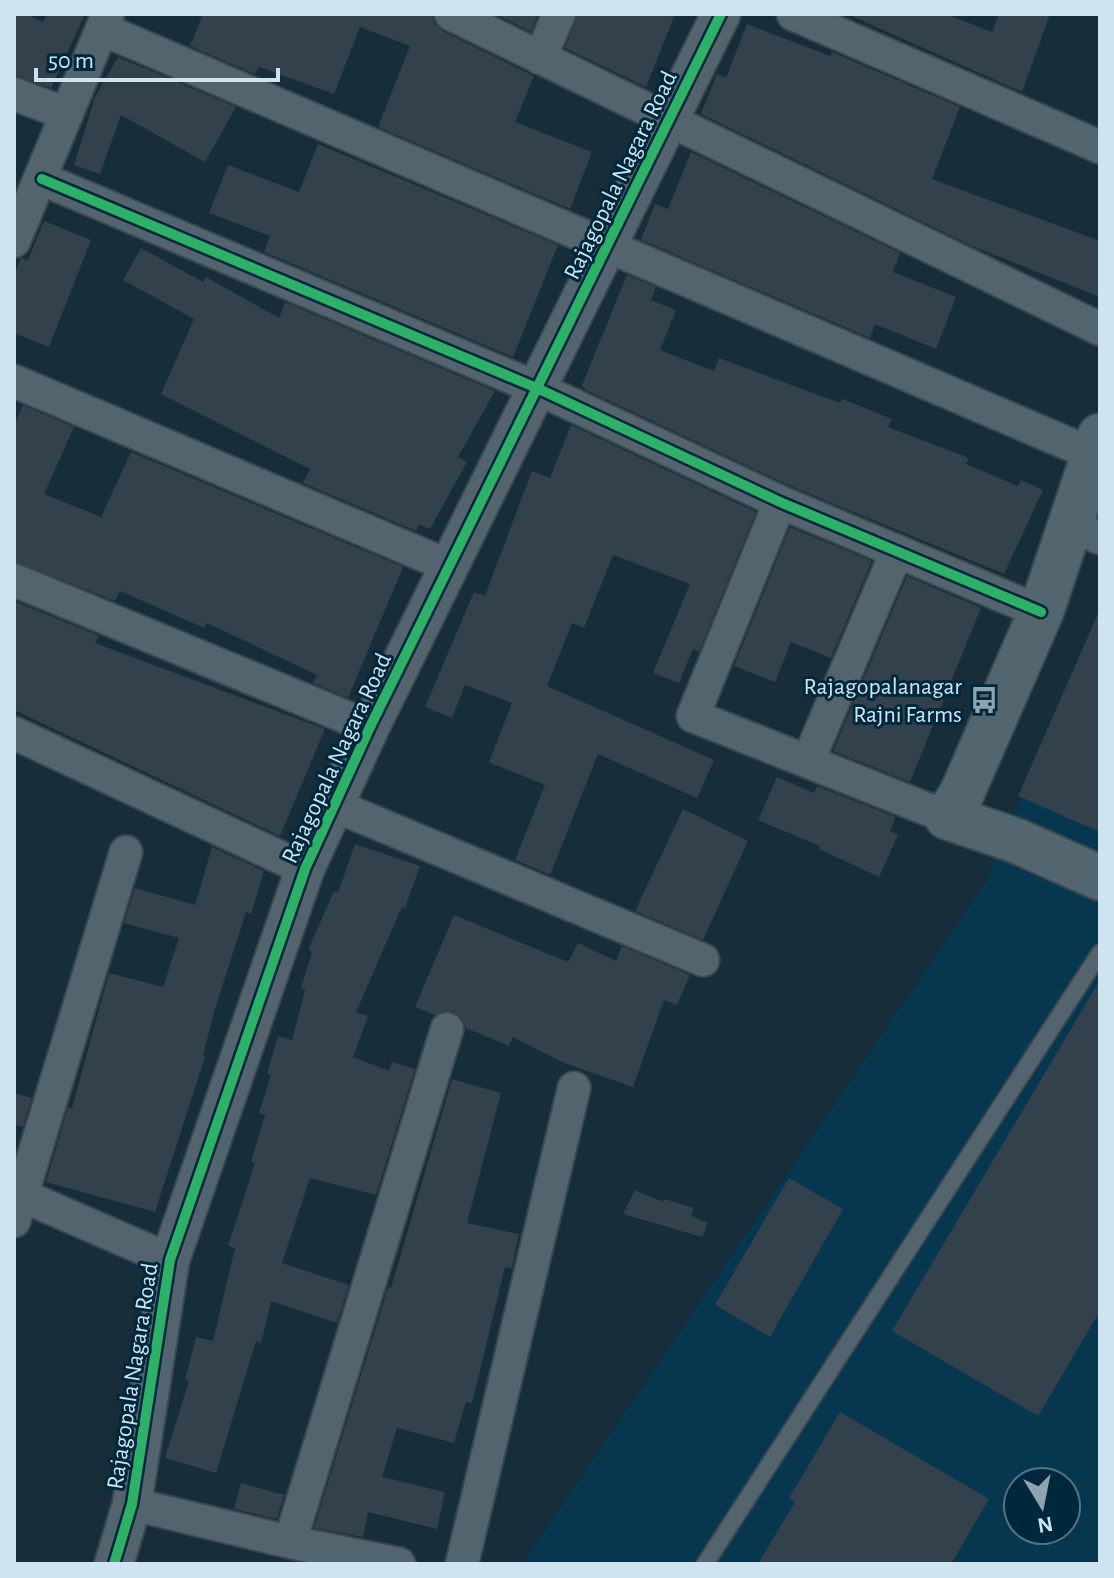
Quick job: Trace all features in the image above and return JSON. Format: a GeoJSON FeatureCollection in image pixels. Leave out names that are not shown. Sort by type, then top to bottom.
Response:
{"type":"FeatureCollection","features":[{"type":"Feature","properties":{"kind":"main road"},"geometry":{"type":"LineString","coordinates":[[1096,445],[1085,532],[1041,612],[962,793],[947,817],[1017,841],[1100,878]]}},
{"type":"Feature","properties":{"kind":"street"},"geometry":{"type":"LineString","coordinates":[[451,14],[1100,329]]}},
{"type":"Feature","properties":{"kind":"street"},"geometry":{"type":"LineString","coordinates":[[540,58],[559,14]]}},
{"type":"Feature","properties":{"kind":"street","name":"Rajagopala Nagara Road"},"geometry":{"type":"LineString","coordinates":[[114,1564],[132,1504],[170,1260],[305,869],[370,727],[721,14]]}},
{"type":"Feature","properties":{"kind":"street"},"geometry":{"type":"LineString","coordinates":[[793,14],[1100,147]]}},
{"type":"Feature","properties":{"kind":"street"},"geometry":{"type":"LineString","coordinates":[[14,241],[105,22],[608,247],[1096,445]]}},
{"type":"Feature","properties":{"kind":"street"},"geometry":{"type":"LineString","coordinates":[[14,94],[67,114]]}},
{"type":"Feature","properties":{"kind":"street"},"geometry":{"type":"LineString","coordinates":[[42,179],[539,389],[780,502],[1041,612]]}},
{"type":"Feature","properties":{"kind":"street"},"geometry":{"type":"LineString","coordinates":[[14,381],[449,566]]}},
{"type":"Feature","properties":{"kind":"street"},"geometry":{"type":"LineString","coordinates":[[780,502],[693,716],[947,817]]}},
{"type":"Feature","properties":{"kind":"street"},"geometry":{"type":"LineString","coordinates":[[808,761],[897,551]]}},
{"type":"Feature","properties":{"kind":"street"},"geometry":{"type":"LineString","coordinates":[[14,580],[370,727]]}},
{"type":"Feature","properties":{"kind":"street"},"geometry":{"type":"LineString","coordinates":[[14,733],[305,869]]}},
{"type":"Feature","properties":{"kind":"street"},"geometry":{"type":"LineString","coordinates":[[336,806],[703,960]]}},
{"type":"Feature","properties":{"kind":"street"},"geometry":{"type":"LineString","coordinates":[[126,852],[17,1203],[170,1260]]}},
{"type":"Feature","properties":{"kind":"street"},"geometry":{"type":"LineString","coordinates":[[290,1542],[447,1029]]}},
{"type":"Feature","properties":{"kind":"street"},"geometry":{"type":"LineString","coordinates":[[462,1564],[574,1088]]}},
{"type":"Feature","properties":{"kind":"street"},"geometry":{"type":"LineString","coordinates":[[132,1504],[290,1542],[399,1564]]}},
{"type":"Feature","properties":{"kind":"lane"},"geometry":{"type":"LineString","coordinates":[[705,1564],[1100,953]]}},
{"type":"Feature","properties":{"kind":"shaded area"},"geometry":{"type":"Polygon","coordinates":[[[1100,607],[1100,1564],[522,1564],[987,880],[1100,607]]]}},
{"type":"Feature","properties":{"kind":"building"},"geometry":{"type":"Polygon","coordinates":[[[14,14],[26,14],[43,22],[47,14],[85,14],[51,88],[14,75],[14,14]]]}},
{"type":"Feature","properties":{"kind":"building"},"geometry":{"type":"Polygon","coordinates":[[[203,14],[432,14],[435,24],[443,31],[534,76],[515,122],[592,152],[570,209],[378,127],[410,46],[360,27],[334,94],[259,67],[255,74],[190,46],[203,14]]]}},
{"type":"Feature","properties":{"kind":"building"},"geometry":{"type":"Polygon","coordinates":[[[495,14],[538,14],[531,32],[495,14]]]}},
{"type":"Feature","properties":{"kind":"building"},"geometry":{"type":"Polygon","coordinates":[[[578,14],[675,14],[646,87],[565,48],[578,14]]]}},
{"type":"Feature","properties":{"kind":"building"},"geometry":{"type":"Polygon","coordinates":[[[847,14],[946,14],[992,32],[999,14],[1050,14],[1022,92],[847,14]]]}},
{"type":"Feature","properties":{"kind":"building"},"geometry":{"type":"Polygon","coordinates":[[[747,24],[830,56],[832,52],[960,107],[932,179],[1100,241],[1100,297],[972,246],[701,114],[717,74],[726,78],[747,24]]]}},
{"type":"Feature","properties":{"kind":"building"},"geometry":{"type":"Polygon","coordinates":[[[118,57],[236,107],[205,162],[121,115],[100,174],[74,165],[95,97],[118,57]]]}},
{"type":"Feature","properties":{"kind":"building"},"geometry":{"type":"Polygon","coordinates":[[[318,144],[558,245],[513,357],[264,252],[270,236],[209,213],[228,165],[299,192],[318,144]]]}},
{"type":"Feature","properties":{"kind":"building"},"geometry":{"type":"Polygon","coordinates":[[[691,152],[900,253],[893,272],[956,297],[936,349],[875,324],[870,338],[641,240],[655,204],[668,209],[691,152]]]}},
{"type":"Feature","properties":{"kind":"building"},"geometry":{"type":"Polygon","coordinates":[[[44,221],[91,240],[49,347],[14,333],[14,276],[21,258],[28,260],[44,221]]]}},
{"type":"Feature","properties":{"kind":"building"},"geometry":{"type":"Polygon","coordinates":[[[141,248],[203,282],[206,277],[279,318],[285,302],[495,391],[458,457],[467,462],[430,529],[419,524],[416,531],[303,483],[310,469],[161,394],[194,319],[123,280],[141,248]]]}},
{"type":"Feature","properties":{"kind":"building"},"geometry":{"type":"Polygon","coordinates":[[[627,275],[656,287],[651,300],[676,310],[660,350],[714,371],[719,358],[840,403],[842,399],[892,419],[888,427],[969,458],[966,464],[1018,486],[1021,480],[1043,490],[1004,574],[788,485],[584,389],[582,385],[627,275]]]}},
{"type":"Feature","properties":{"kind":"building"},"geometry":{"type":"Polygon","coordinates":[[[23,405],[74,427],[44,494],[101,517],[131,452],[403,567],[348,698],[313,683],[317,675],[207,623],[204,628],[120,591],[115,601],[14,561],[14,426],[23,405]]]}},
{"type":"Feature","properties":{"kind":"building"},"geometry":{"type":"Polygon","coordinates":[[[571,425],[756,512],[699,652],[693,649],[679,683],[653,673],[690,584],[613,555],[584,628],[572,623],[547,686],[714,760],[697,798],[598,754],[550,875],[515,860],[545,785],[489,762],[512,703],[465,685],[452,718],[425,707],[474,592],[485,596],[532,471],[550,478],[571,425]]]}},
{"type":"Feature","properties":{"kind":"building"},"geometry":{"type":"Polygon","coordinates":[[[790,527],[872,561],[831,658],[791,642],[775,682],[734,666],[790,527]]]}},
{"type":"Feature","properties":{"kind":"building"},"geometry":{"type":"Polygon","coordinates":[[[907,576],[981,608],[910,782],[833,751],[907,576]]]}},
{"type":"Feature","properties":{"kind":"building"},"geometry":{"type":"Polygon","coordinates":[[[14,601],[99,636],[95,643],[325,729],[280,836],[14,710],[14,601]]]}},
{"type":"Feature","properties":{"kind":"building"},"geometry":{"type":"Polygon","coordinates":[[[1100,609],[1100,832],[1018,796],[1100,609]]]}},
{"type":"Feature","properties":{"kind":"building"},"geometry":{"type":"Polygon","coordinates":[[[777,777],[814,793],[817,786],[896,817],[890,831],[898,835],[879,877],[819,849],[820,846],[758,820],[777,777]]]}},
{"type":"Feature","properties":{"kind":"building"},"geometry":{"type":"Polygon","coordinates":[[[683,809],[748,841],[703,940],[635,911],[683,809]]]}},
{"type":"Feature","properties":{"kind":"building"},"geometry":{"type":"Polygon","coordinates":[[[355,844],[420,866],[405,908],[402,907],[356,1012],[368,1016],[353,1057],[389,1071],[392,1062],[415,1069],[376,1195],[310,1178],[282,1263],[349,1285],[337,1323],[271,1301],[261,1343],[256,1341],[216,1473],[165,1458],[189,1381],[185,1380],[196,1337],[213,1341],[235,1248],[228,1246],[255,1163],[251,1162],[265,1115],[259,1113],[271,1075],[267,1074],[278,1036],[292,1040],[305,990],[301,988],[312,952],[308,950],[334,891],[338,893],[355,844]]]}},
{"type":"Feature","properties":{"kind":"building"},"geometry":{"type":"Polygon","coordinates":[[[212,847],[264,871],[251,914],[246,912],[215,1009],[205,1057],[155,1212],[46,1182],[68,1107],[72,1108],[109,973],[163,987],[179,938],[124,923],[135,888],[195,905],[212,847]]]}},
{"type":"Feature","properties":{"kind":"building"},"geometry":{"type":"Polygon","coordinates":[[[454,915],[568,962],[578,943],[616,961],[622,946],[690,975],[677,1005],[664,1000],[633,1087],[564,1063],[513,1037],[509,1046],[466,1028],[461,1017],[453,1011],[434,1015],[415,1007],[454,915]]]}},
{"type":"Feature","properties":{"kind":"building"},"geometry":{"type":"Polygon","coordinates":[[[1100,980],[1100,1311],[1038,1416],[892,1331],[1100,980]]]}},
{"type":"Feature","properties":{"kind":"building"},"geometry":{"type":"Polygon","coordinates":[[[452,1079],[501,1093],[467,1223],[519,1234],[512,1268],[505,1267],[472,1403],[466,1402],[454,1443],[397,1428],[382,1477],[445,1492],[437,1529],[368,1512],[363,1537],[314,1528],[388,1287],[391,1288],[452,1079]]]}},
{"type":"Feature","properties":{"kind":"building"},"geometry":{"type":"Polygon","coordinates":[[[14,1093],[32,1098],[23,1127],[14,1125],[14,1093]]]}},
{"type":"Feature","properties":{"kind":"building"},"geometry":{"type":"Polygon","coordinates":[[[789,1178],[843,1209],[770,1337],[715,1305],[789,1178]]]}},
{"type":"Feature","properties":{"kind":"building"},"geometry":{"type":"Polygon","coordinates":[[[635,1190],[663,1202],[664,1199],[694,1208],[691,1216],[708,1223],[702,1237],[623,1214],[635,1190]]]}},
{"type":"Feature","properties":{"kind":"building"},"geometry":{"type":"Polygon","coordinates":[[[840,1412],[989,1499],[951,1564],[758,1564],[795,1502],[789,1498],[840,1412]]]}},
{"type":"Feature","properties":{"kind":"building"},"geometry":{"type":"Polygon","coordinates":[[[241,1483],[284,1495],[277,1519],[234,1509],[241,1483]]]}},
{"type":"Feature","properties":{"kind":"cycle path"},"geometry":{"type":"LineString","coordinates":[[114,1564],[132,1504],[170,1260],[305,869],[370,727],[721,14]]}},
{"type":"Feature","properties":{"kind":"cycle path"},"geometry":{"type":"LineString","coordinates":[[42,179],[539,389],[780,502],[1041,612]]}},
{"type":"Feature","properties":{"kind":"place","name":"Rajagopalanagar Rajni Farms"},"geometry":{"type":"Point","coordinates":[984,700]}}]}
